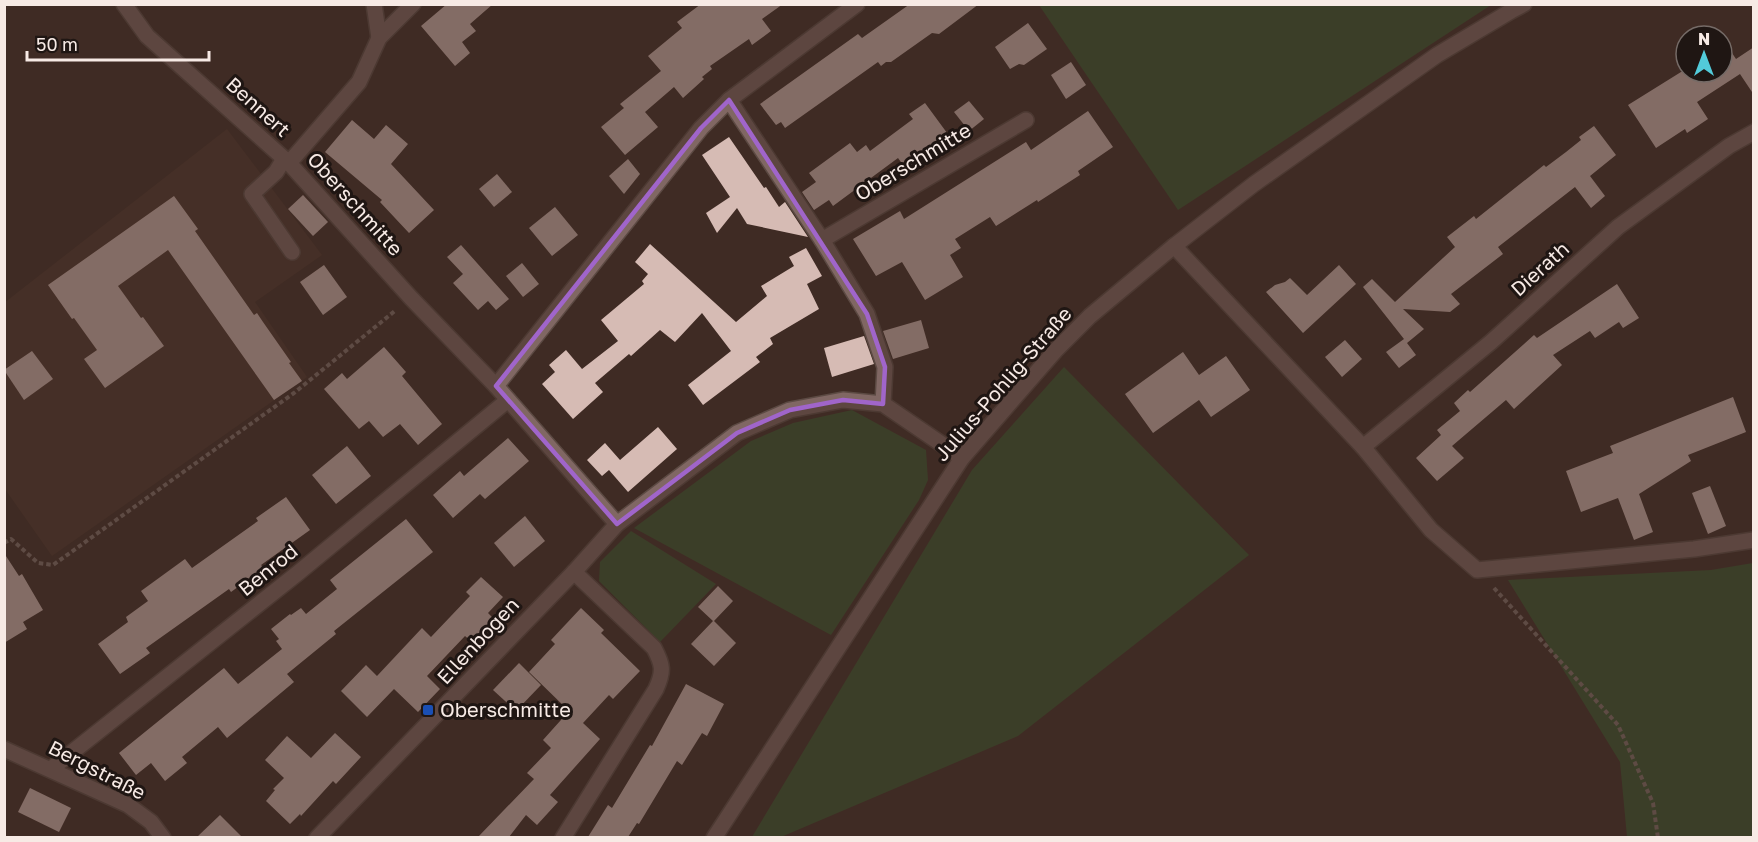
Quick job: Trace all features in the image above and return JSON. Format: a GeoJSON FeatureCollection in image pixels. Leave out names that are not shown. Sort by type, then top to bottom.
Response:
{"type":"FeatureCollection","features":[{"type":"Feature","properties":{"kind":"street","name":"Bennert"},"geometry":{"type":"LineString","coordinates":[[124,4],[147,36],[287,161]]}},
{"type":"Feature","properties":{"kind":"street"},"geometry":{"type":"LineString","coordinates":[[374,4],[379,38]]}},
{"type":"Feature","properties":{"kind":"street","name":"Oberschmitte"},"geometry":{"type":"LineString","coordinates":[[413,4],[379,38],[359,82],[287,161],[411,298],[496,386],[617,524]]}},
{"type":"Feature","properties":{"kind":"street"},"geometry":{"type":"LineString","coordinates":[[496,386],[701,128],[729,100],[857,4]]}},
{"type":"Feature","properties":{"kind":"street","name":"Julius-Pohlig-Straße"},"geometry":{"type":"LineString","coordinates":[[714,837],[962,458],[1055,351],[1090,316],[1174,246],[1254,184],[1437,56],[1524,4]]}},
{"type":"Feature","properties":{"kind":"street"},"geometry":{"type":"LineString","coordinates":[[729,100],[822,240],[867,314],[885,367],[883,404]]}},
{"type":"Feature","properties":{"kind":"street","name":"Oberschmitte"},"geometry":{"type":"LineString","coordinates":[[822,240],[1026,120]]}},
{"type":"Feature","properties":{"kind":"street","name":"Dierath"},"geometry":{"type":"LineString","coordinates":[[1363,447],[1491,342],[1618,227],[1729,147],[1754,132]]}},
{"type":"Feature","properties":{"kind":"street"},"geometry":{"type":"LineString","coordinates":[[287,161],[252,194],[291,252]]}},
{"type":"Feature","properties":{"kind":"street"},"geometry":{"type":"LineString","coordinates":[[1174,246],[1363,447],[1431,530],[1477,570],[1682,550],[1754,540]]}},
{"type":"Feature","properties":{"kind":"street","name":"Benrod"},"geometry":{"type":"LineString","coordinates":[[51,769],[298,573],[508,400]]}},
{"type":"Feature","properties":{"kind":"street"},"geometry":{"type":"LineString","coordinates":[[617,524],[737,433],[790,410],[843,400],[883,404],[962,458]]}},
{"type":"Feature","properties":{"kind":"street","name":"Ellenbogen"},"geometry":{"type":"LineString","coordinates":[[317,837],[574,572],[617,524]]}},
{"type":"Feature","properties":{"kind":"street"},"geometry":{"type":"LineString","coordinates":[[563,837],[662,676],[662,662],[654,648],[574,572]]}},
{"type":"Feature","properties":{"kind":"street","name":"Bergstraße"},"geometry":{"type":"LineString","coordinates":[[4,748],[128,806],[151,822],[164,837]]}},
{"type":"Feature","properties":{"kind":"path"},"geometry":{"type":"LineString","coordinates":[[4,543],[11,539],[38,563],[53,565],[294,393],[411,298]]}},
{"type":"Feature","properties":{"kind":"path"},"geometry":{"type":"LineString","coordinates":[[1477,570],[1618,725],[1653,803],[1658,837]]}},
{"type":"Feature","properties":{"kind":"highlighted area"},"geometry":{"type":"Polygon","coordinates":[[[729,100],[867,314],[885,367],[883,404],[843,400],[790,410],[737,433],[617,524],[496,386],[701,128],[729,100]]]}},
{"type":"Feature","properties":{"kind":"shaded area"},"geometry":{"type":"Polygon","coordinates":[[[227,129],[322,255],[255,302],[307,377],[52,556],[5,489],[4,303],[227,129]]]}},
{"type":"Feature","properties":{"kind":"green space"},"geometry":{"type":"Polygon","coordinates":[[[1039,5],[1491,5],[1178,210],[1039,5]]]}},
{"type":"Feature","properties":{"kind":"green space"},"geometry":{"type":"Polygon","coordinates":[[[1064,367],[1249,555],[1018,736],[781,837],[752,837],[972,470],[1064,367]]]}},
{"type":"Feature","properties":{"kind":"green space"},"geometry":{"type":"Polygon","coordinates":[[[852,410],[926,450],[928,480],[919,500],[831,635],[634,528],[751,441],[793,423],[852,410]]]}},
{"type":"Feature","properties":{"kind":"green space"},"geometry":{"type":"Polygon","coordinates":[[[631,531],[716,584],[660,642],[599,581],[600,562],[631,531]]]}},
{"type":"Feature","properties":{"kind":"green space"},"geometry":{"type":"Polygon","coordinates":[[[1753,563],[1753,837],[1627,837],[1620,762],[1508,580],[1711,570],[1753,563]]]}},
{"type":"Feature","properties":{"kind":"building"},"geometry":{"type":"Polygon","coordinates":[[[447,4],[493,4],[470,24],[476,31],[462,42],[470,53],[455,66],[421,26],[447,4]]]}},
{"type":"Feature","properties":{"kind":"building"},"geometry":{"type":"Polygon","coordinates":[[[701,4],[783,4],[762,19],[771,31],[752,45],[749,39],[710,66],[712,69],[702,77],[704,79],[683,98],[674,87],[645,112],[658,127],[625,155],[601,127],[624,108],[620,104],[661,71],[648,56],[682,28],[677,22],[701,4]]]}},
{"type":"Feature","properties":{"kind":"building"},"geometry":{"type":"Polygon","coordinates":[[[910,4],[979,4],[939,34],[932,33],[891,62],[886,62],[881,66],[878,62],[785,128],[781,122],[776,125],[760,104],[858,34],[862,38],[910,4]]]}},
{"type":"Feature","properties":{"kind":"building"},"geometry":{"type":"Polygon","coordinates":[[[1028,23],[1047,49],[1024,65],[1019,64],[1010,69],[995,47],[1028,23]]]}},
{"type":"Feature","properties":{"kind":"building"},"geometry":{"type":"Polygon","coordinates":[[[1754,47],[1754,95],[1740,74],[1734,78],[1734,56],[1736,59],[1754,47]]]}},
{"type":"Feature","properties":{"kind":"building"},"geometry":{"type":"Polygon","coordinates":[[[1071,62],[1086,85],[1066,99],[1051,75],[1071,62]]]}},
{"type":"Feature","properties":{"kind":"building"},"geometry":{"type":"Polygon","coordinates":[[[1674,76],[1674,84],[1725,84],[1697,102],[1708,119],[1687,133],[1685,129],[1656,148],[1628,105],[1674,76]]]}},
{"type":"Feature","properties":{"kind":"building"},"geometry":{"type":"Polygon","coordinates":[[[969,101],[984,119],[969,131],[954,112],[969,101]]]}},
{"type":"Feature","properties":{"kind":"building"},"geometry":{"type":"Polygon","coordinates":[[[925,103],[950,137],[906,169],[898,158],[833,206],[829,200],[814,210],[802,192],[816,182],[809,173],[850,143],[857,152],[866,145],[870,151],[913,119],[909,114],[925,103]]]}},
{"type":"Feature","properties":{"kind":"building"},"geometry":{"type":"Polygon","coordinates":[[[1088,111],[1113,147],[1078,171],[1080,175],[1038,202],[1037,200],[996,226],[990,217],[955,239],[961,248],[950,255],[963,277],[925,300],[902,262],[876,276],[853,239],[900,211],[904,219],[1026,142],[1031,150],[1088,111]]]}},
{"type":"Feature","properties":{"kind":"building"},"geometry":{"type":"Polygon","coordinates":[[[352,120],[374,139],[386,125],[408,144],[391,164],[434,210],[409,233],[380,202],[382,200],[325,152],[352,120]]]}},
{"type":"Feature","properties":{"kind":"building"},"geometry":{"type":"Polygon","coordinates":[[[1594,126],[1616,155],[1590,176],[1605,196],[1591,208],[1575,187],[1498,247],[1503,254],[1451,294],[1460,304],[1450,312],[1403,309],[1424,329],[1407,343],[1416,355],[1399,368],[1386,352],[1404,339],[1363,287],[1372,279],[1395,302],[1455,247],[1447,237],[1474,216],[1476,219],[1544,165],[1546,167],[1566,152],[1581,140],[1579,137],[1594,126]]]}},
{"type":"Feature","properties":{"kind":"building"},"geometry":{"type":"Polygon","coordinates":[[[729,137],[779,207],[785,202],[808,237],[747,224],[737,208],[717,233],[706,213],[730,197],[702,155],[729,137]]]}},
{"type":"Feature","properties":{"kind":"building"},"geometry":{"type":"Polygon","coordinates":[[[628,159],[640,174],[624,194],[609,176],[628,159]]]}},
{"type":"Feature","properties":{"kind":"building"},"geometry":{"type":"Polygon","coordinates":[[[497,174],[512,192],[494,207],[479,189],[497,174]]]}},
{"type":"Feature","properties":{"kind":"building"},"geometry":{"type":"Polygon","coordinates":[[[303,195],[328,222],[313,236],[288,209],[303,195]]]}},
{"type":"Feature","properties":{"kind":"building"},"geometry":{"type":"Polygon","coordinates":[[[174,196],[198,229],[195,231],[254,315],[257,313],[302,381],[274,400],[168,250],[118,286],[164,346],[105,388],[84,359],[97,350],[48,285],[174,196]]]}},
{"type":"Feature","properties":{"kind":"building"},"geometry":{"type":"Polygon","coordinates":[[[555,207],[578,235],[552,256],[529,228],[555,207]]]}},
{"type":"Feature","properties":{"kind":"building"},"geometry":{"type":"Polygon","coordinates":[[[650,244],[736,322],[767,296],[761,286],[794,266],[789,257],[806,248],[822,276],[807,284],[819,309],[770,338],[773,344],[756,357],[760,362],[703,405],[688,385],[731,351],[702,313],[675,342],[660,330],[631,356],[629,354],[595,383],[603,392],[573,419],[542,384],[555,372],[549,365],[566,350],[582,369],[618,341],[601,320],[644,284],[642,281],[648,274],[635,262],[650,244]]]}},
{"type":"Feature","properties":{"kind":"building"},"geometry":{"type":"Polygon","coordinates":[[[461,245],[509,299],[496,310],[488,301],[478,310],[453,283],[463,274],[447,257],[461,245]]]}},
{"type":"Feature","properties":{"kind":"building"},"geometry":{"type":"Polygon","coordinates":[[[522,263],[539,284],[523,297],[506,276],[522,263]]]}},
{"type":"Feature","properties":{"kind":"building"},"geometry":{"type":"Polygon","coordinates":[[[324,265],[347,297],[323,315],[300,282],[324,265]]]}},
{"type":"Feature","properties":{"kind":"building"},"geometry":{"type":"Polygon","coordinates":[[[1339,265],[1356,284],[1303,333],[1266,292],[1290,278],[1307,295],[1339,265]]]}},
{"type":"Feature","properties":{"kind":"building"},"geometry":{"type":"Polygon","coordinates":[[[1617,284],[1639,318],[1623,328],[1619,322],[1595,338],[1590,331],[1553,355],[1562,365],[1514,409],[1506,400],[1452,446],[1464,458],[1437,481],[1416,458],[1441,435],[1437,430],[1460,411],[1454,403],[1468,390],[1470,392],[1534,335],[1537,338],[1617,284]]]}},
{"type":"Feature","properties":{"kind":"building"},"geometry":{"type":"Polygon","coordinates":[[[921,320],[929,348],[893,359],[883,331],[921,320]]]}},
{"type":"Feature","properties":{"kind":"building"},"geometry":{"type":"Polygon","coordinates":[[[864,336],[874,364],[832,377],[824,348],[864,336]]]}},
{"type":"Feature","properties":{"kind":"building"},"geometry":{"type":"Polygon","coordinates":[[[1345,340],[1362,359],[1342,377],[1325,357],[1345,340]]]}},
{"type":"Feature","properties":{"kind":"building"},"geometry":{"type":"Polygon","coordinates":[[[384,347],[406,372],[402,376],[442,424],[418,445],[400,424],[383,437],[369,421],[359,429],[324,389],[342,373],[347,379],[384,347]]]}},
{"type":"Feature","properties":{"kind":"building"},"geometry":{"type":"Polygon","coordinates":[[[32,351],[53,379],[24,400],[4,370],[32,351]]]}},
{"type":"Feature","properties":{"kind":"building"},"geometry":{"type":"Polygon","coordinates":[[[1183,352],[1199,375],[1226,356],[1250,390],[1211,417],[1199,400],[1153,433],[1125,394],[1183,352]]]}},
{"type":"Feature","properties":{"kind":"building"},"geometry":{"type":"Polygon","coordinates":[[[1733,397],[1746,432],[1688,455],[1691,461],[1639,494],[1653,532],[1634,540],[1618,498],[1581,512],[1566,471],[1613,453],[1610,446],[1733,397]]]}},
{"type":"Feature","properties":{"kind":"building"},"geometry":{"type":"Polygon","coordinates":[[[658,427],[677,449],[628,492],[609,470],[602,476],[587,460],[605,443],[620,460],[658,427]]]}},
{"type":"Feature","properties":{"kind":"building"},"geometry":{"type":"Polygon","coordinates":[[[508,438],[529,461],[485,499],[480,494],[453,518],[433,495],[460,471],[464,476],[508,438]]]}},
{"type":"Feature","properties":{"kind":"building"},"geometry":{"type":"Polygon","coordinates":[[[347,446],[371,476],[336,504],[312,475],[347,446]]]}},
{"type":"Feature","properties":{"kind":"building"},"geometry":{"type":"Polygon","coordinates":[[[1710,486],[1726,526],[1708,534],[1692,493],[1710,486]]]}},
{"type":"Feature","properties":{"kind":"building"},"geometry":{"type":"Polygon","coordinates":[[[286,497],[310,530],[261,565],[264,568],[231,592],[229,589],[146,648],[150,653],[120,674],[98,644],[128,622],[126,617],[148,601],[141,591],[185,559],[192,568],[258,521],[256,518],[286,497]]]}},
{"type":"Feature","properties":{"kind":"building"},"geometry":{"type":"Polygon","coordinates":[[[525,516],[545,541],[514,567],[494,543],[525,516]]]}},
{"type":"Feature","properties":{"kind":"building"},"geometry":{"type":"Polygon","coordinates":[[[406,519],[433,552],[334,631],[336,634],[287,674],[294,682],[227,738],[218,727],[182,757],[187,763],[165,781],[151,763],[136,775],[119,753],[224,668],[238,684],[282,649],[276,641],[279,639],[271,629],[301,608],[306,614],[337,589],[330,580],[406,519]]]}},
{"type":"Feature","properties":{"kind":"building"},"geometry":{"type":"Polygon","coordinates":[[[4,553],[19,576],[22,574],[43,610],[23,622],[27,629],[4,643],[4,553]]]}},
{"type":"Feature","properties":{"kind":"building"},"geometry":{"type":"Polygon","coordinates":[[[481,577],[503,597],[488,613],[494,619],[472,642],[465,636],[427,676],[440,689],[418,712],[394,689],[367,717],[341,691],[366,665],[377,676],[422,628],[431,637],[470,596],[466,592],[481,577]]]}},
{"type":"Feature","properties":{"kind":"building"},"geometry":{"type":"Polygon","coordinates":[[[718,586],[733,601],[714,621],[736,643],[714,666],[691,644],[713,621],[698,607],[718,586]]]}},
{"type":"Feature","properties":{"kind":"building"},"geometry":{"type":"Polygon","coordinates":[[[581,608],[604,630],[601,633],[640,671],[613,699],[609,695],[583,723],[600,739],[550,795],[558,802],[537,825],[526,815],[509,837],[478,837],[534,779],[527,773],[551,748],[543,740],[569,711],[529,672],[555,644],[551,640],[581,608]]]}},
{"type":"Feature","properties":{"kind":"building"},"geometry":{"type":"Polygon","coordinates":[[[519,663],[541,685],[516,711],[493,690],[519,663]]]}},
{"type":"Feature","properties":{"kind":"building"},"geometry":{"type":"Polygon","coordinates":[[[686,684],[724,704],[707,736],[702,733],[682,765],[677,761],[639,824],[637,823],[628,837],[588,837],[608,805],[612,808],[650,745],[652,746],[686,684]]]}},
{"type":"Feature","properties":{"kind":"building"},"geometry":{"type":"Polygon","coordinates":[[[335,733],[361,757],[336,784],[333,781],[301,816],[300,814],[290,824],[266,801],[275,790],[273,789],[284,778],[265,760],[287,736],[311,758],[335,733]]]}},
{"type":"Feature","properties":{"kind":"building"},"geometry":{"type":"Polygon","coordinates":[[[30,788],[71,808],[59,832],[18,812],[30,788]]]}},
{"type":"Feature","properties":{"kind":"building"},"geometry":{"type":"Polygon","coordinates":[[[220,815],[242,837],[197,837],[220,815]]]}},
{"type":"Feature","properties":{"kind":"place","name":"Oberschmitte"},"geometry":{"type":"Point","coordinates":[428,710]}}]}
